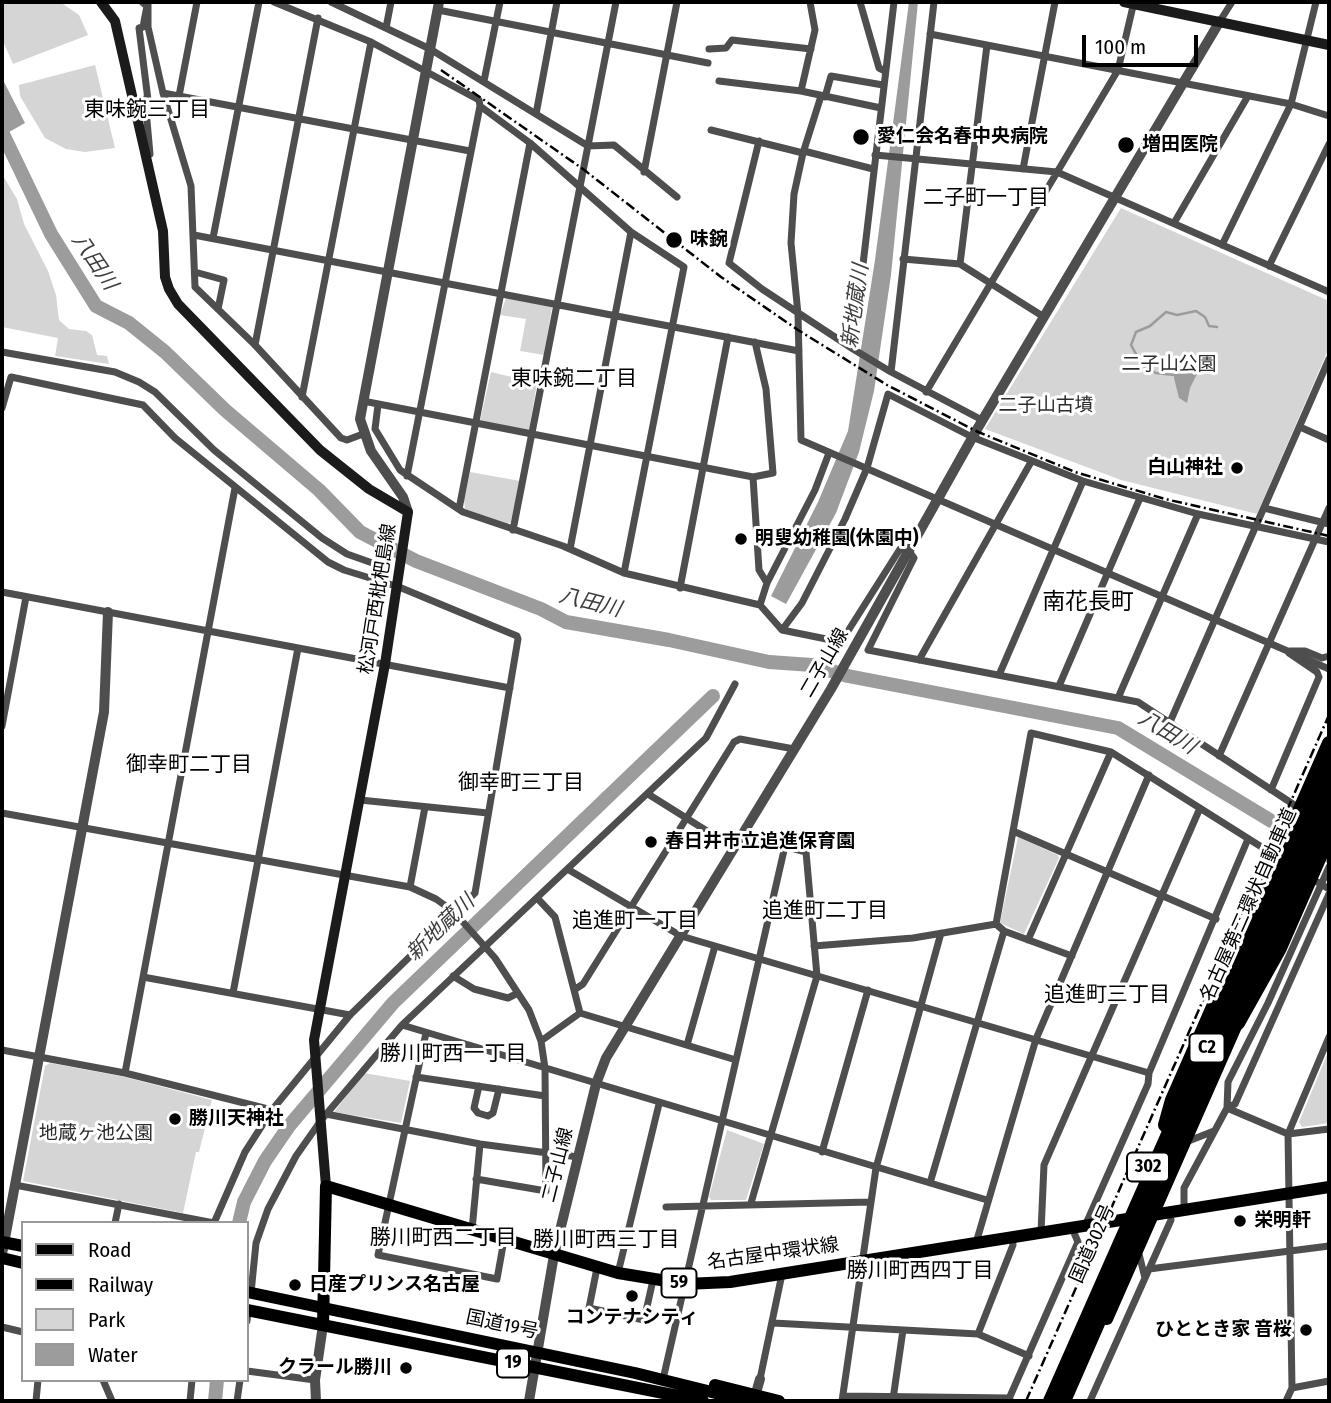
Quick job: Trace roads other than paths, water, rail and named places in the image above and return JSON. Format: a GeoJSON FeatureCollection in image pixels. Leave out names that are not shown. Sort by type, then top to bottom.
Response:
{"type":"FeatureCollection","features":[{"type":"Feature","properties":{"kind":"highway"},"geometry":{"type":"LineString","coordinates":[[1161,1138],[1172,1100],[1249,932],[1329,743]]}},
{"type":"Feature","properties":{"kind":"highway","name":"名古屋第二環状自動車道"},"geometry":{"type":"LineString","coordinates":[[1050,1401],[1329,770]]}},
{"type":"Feature","properties":{"kind":"highway","name":"名古屋第二環状自動車道"},"geometry":{"type":"LineString","coordinates":[[1064,1401],[1329,796]]}},
{"type":"Feature","properties":{"kind":"highway"},"geometry":{"type":"LineString","coordinates":[[1238,1024],[1279,954],[1329,836]]}},
{"type":"Feature","properties":{"kind":"main road","name":"松河戸西枇杷島線"},"geometry":{"type":"LineString","coordinates":[[100,2],[115,21],[163,231],[165,277],[178,304],[320,450],[409,517],[400,583],[314,1040],[323,1115],[326,1186]]}},
{"type":"Feature","properties":{"kind":"main road"},"geometry":{"type":"LineString","coordinates":[[1130,2],[1329,45]]}},
{"type":"Feature","properties":{"kind":"main road"},"geometry":{"type":"LineString","coordinates":[[1249,932],[1329,756]]}},
{"type":"Feature","properties":{"kind":"main road"},"geometry":{"type":"LineString","coordinates":[[1279,954],[1329,817]]}},
{"type":"Feature","properties":{"kind":"main road","name":"302"},"geometry":{"type":"LineString","coordinates":[[1071,1401],[1238,1024]]}},
{"type":"Feature","properties":{"kind":"main road","name":"国道302号"},"geometry":{"type":"LineString","coordinates":[[1044,1401],[1161,1138]]}},
{"type":"Feature","properties":{"kind":"main road"},"geometry":{"type":"LineString","coordinates":[[323,1325],[326,1186]]}},
{"type":"Feature","properties":{"kind":"main road","name":"名古屋中環状線"},"geometry":{"type":"LineString","coordinates":[[326,1186],[597,1268],[685,1284],[730,1282],[1329,1187]]}},
{"type":"Feature","properties":{"kind":"main road"},"geometry":{"type":"LineString","coordinates":[[3,1242],[21,1246]]}},
{"type":"Feature","properties":{"kind":"main road"},"geometry":{"type":"LineString","coordinates":[[3,1242],[21,1261]]}},
{"type":"Feature","properties":{"kind":"main road","name":"国道19号"},"geometry":{"type":"LineString","coordinates":[[249,1292],[752,1397]]}},
{"type":"Feature","properties":{"kind":"main road","name":"国道19号"},"geometry":{"type":"LineString","coordinates":[[248,1314],[323,1325],[703,1401]]}},
{"type":"Feature","properties":{"kind":"main road"},"geometry":{"type":"LineString","coordinates":[[635,1373],[664,1375],[779,1401]]}},
{"type":"Feature","properties":{"kind":"main road"},"geometry":{"type":"LineString","coordinates":[[633,1387],[659,1399],[674,1401]]}},
{"type":"Feature","properties":{"kind":"street"},"geometry":{"type":"LineString","coordinates":[[179,96],[197,2]]}},
{"type":"Feature","properties":{"kind":"street"},"geometry":{"type":"LineString","coordinates":[[213,238],[258,2]]}},
{"type":"Feature","properties":{"kind":"street"},"geometry":{"type":"LineString","coordinates":[[274,2],[371,42],[479,100],[480,106],[407,476]]}},
{"type":"Feature","properties":{"kind":"street"},"geometry":{"type":"LineString","coordinates":[[331,2],[429,49],[588,146],[614,145],[677,197]]}},
{"type":"Feature","properties":{"kind":"street"},"geometry":{"type":"LineString","coordinates":[[386,27],[391,2]]}},
{"type":"Feature","properties":{"kind":"street"},"geometry":{"type":"LineString","coordinates":[[484,81],[500,2]]}},
{"type":"Feature","properties":{"kind":"street"},"geometry":{"type":"LineString","coordinates":[[536,114],[558,2]]}},
{"type":"Feature","properties":{"kind":"street"},"geometry":{"type":"LineString","coordinates":[[513,530],[616,2]]}},
{"type":"Feature","properties":{"kind":"street"},"geometry":{"type":"LineString","coordinates":[[644,172],[677,2]]}},
{"type":"Feature","properties":{"kind":"street"},"geometry":{"type":"LineString","coordinates":[[801,91],[815,30],[810,2]]}},
{"type":"Feature","properties":{"kind":"street"},"geometry":{"type":"LineString","coordinates":[[860,2],[879,68],[885,71]]}},
{"type":"Feature","properties":{"kind":"street"},"geometry":{"type":"LineString","coordinates":[[853,349],[894,2]]}},
{"type":"Feature","properties":{"kind":"street"},"geometry":{"type":"LineString","coordinates":[[891,372],[913,158],[934,2]]}},
{"type":"Feature","properties":{"kind":"street"},"geometry":{"type":"LineString","coordinates":[[1023,169],[1055,2]]}},
{"type":"Feature","properties":{"kind":"street"},"geometry":{"type":"LineString","coordinates":[[926,392],[1118,70],[1130,2]]}},
{"type":"Feature","properties":{"kind":"street"},"geometry":{"type":"LineString","coordinates":[[1220,21],[1232,2]]}},
{"type":"Feature","properties":{"kind":"street"},"geometry":{"type":"LineString","coordinates":[[1222,245],[1291,104],[1316,2]]}},
{"type":"Feature","properties":{"kind":"street"},"geometry":{"type":"LineString","coordinates":[[146,3],[143,27],[139,28],[148,100],[145,99],[150,163],[147,163]]}},
{"type":"Feature","properties":{"kind":"street"},"geometry":{"type":"LineString","coordinates":[[146,3],[148,27],[163,93],[191,186],[195,287],[256,345],[341,438],[347,440],[363,434]]}},
{"type":"Feature","properties":{"kind":"street"},"geometry":{"type":"LineString","coordinates":[[409,517],[403,496],[363,434],[360,419],[439,6],[496,22],[708,63]]}},
{"type":"Feature","properties":{"kind":"street"},"geometry":{"type":"LineString","coordinates":[[256,345],[318,19]]}},
{"type":"Feature","properties":{"kind":"street","name":"二子山線"},"geometry":{"type":"LineString","coordinates":[[529,1401],[532,1367],[554,1255],[596,1084],[606,1058],[832,687],[972,437],[1220,21]]}},
{"type":"Feature","properties":{"kind":"street"},"geometry":{"type":"LineString","coordinates":[[930,34],[1291,104],[1329,116]]}},
{"type":"Feature","properties":{"kind":"street"},"geometry":{"type":"LineString","coordinates":[[709,49],[726,48],[732,40],[811,49]]}},
{"type":"Feature","properties":{"kind":"street"},"geometry":{"type":"LineString","coordinates":[[302,397],[371,42]]}},
{"type":"Feature","properties":{"kind":"street"},"geometry":{"type":"LineString","coordinates":[[960,264],[970,164],[987,45]]}},
{"type":"Feature","properties":{"kind":"street"},"geometry":{"type":"LineString","coordinates":[[883,85],[831,76],[804,152],[794,194],[791,243],[798,314],[801,440],[1329,669]]}},
{"type":"Feature","properties":{"kind":"street"},"geometry":{"type":"LineString","coordinates":[[719,81],[801,91],[881,108]]}},
{"type":"Feature","properties":{"kind":"street"},"geometry":{"type":"LineString","coordinates":[[163,93],[470,152]]}},
{"type":"Feature","properties":{"kind":"street"},"geometry":{"type":"LineString","coordinates":[[1174,223],[1248,96]]}},
{"type":"Feature","properties":{"kind":"street"},"geometry":{"type":"LineString","coordinates":[[480,106],[530,143],[632,232],[684,267],[624,573]]}},
{"type":"Feature","properties":{"kind":"street"},"geometry":{"type":"LineString","coordinates":[[711,130],[873,169]]}},
{"type":"Feature","properties":{"kind":"street"},"geometry":{"type":"LineString","coordinates":[[759,141],[729,262],[798,314],[853,349],[926,392],[982,420]]}},
{"type":"Feature","properties":{"kind":"street"},"geometry":{"type":"LineString","coordinates":[[459,509],[530,143]]}},
{"type":"Feature","properties":{"kind":"street"},"geometry":{"type":"LineString","coordinates":[[1269,266],[1329,144]]}},
{"type":"Feature","properties":{"kind":"street"},"geometry":{"type":"LineString","coordinates":[[878,155],[1057,172],[1329,292]]}},
{"type":"Feature","properties":{"kind":"street"},"geometry":{"type":"LineString","coordinates":[[570,549],[632,232]]}},
{"type":"Feature","properties":{"kind":"street"},"geometry":{"type":"LineString","coordinates":[[194,235],[799,351]]}},
{"type":"Feature","properties":{"kind":"street"},"geometry":{"type":"LineString","coordinates":[[904,259],[960,264],[1044,317]]}},
{"type":"Feature","properties":{"kind":"street"},"geometry":{"type":"LineString","coordinates":[[195,272],[224,280],[218,309]]}},
{"type":"Feature","properties":{"kind":"street"},"geometry":{"type":"LineString","coordinates":[[680,588],[728,337]]}},
{"type":"Feature","properties":{"kind":"street"},"geometry":{"type":"LineString","coordinates":[[363,401],[753,477],[773,473],[766,389],[755,342]]}},
{"type":"Feature","properties":{"kind":"street"},"geometry":{"type":"LineString","coordinates":[[2,352],[115,372],[139,382],[155,392],[214,450],[322,538],[347,554],[378,565]]}},
{"type":"Feature","properties":{"kind":"street"},"geometry":{"type":"LineString","coordinates":[[1170,722],[1329,359]]}},
{"type":"Feature","properties":{"kind":"street"},"geometry":{"type":"LineString","coordinates":[[2,408],[11,377],[143,405],[175,438],[328,562],[344,570],[400,583],[517,636],[475,893],[350,1015],[272,1110],[245,1152],[215,1221]]}},
{"type":"Feature","properties":{"kind":"street"},"geometry":{"type":"LineString","coordinates":[[782,629],[802,603],[865,467],[888,394],[972,437],[1083,481],[1199,514],[1329,542]]}},
{"type":"Feature","properties":{"kind":"street"},"geometry":{"type":"LineString","coordinates":[[378,405],[375,429],[380,441],[407,476],[459,509],[570,549],[624,573],[760,606],[782,629],[841,642],[900,549],[909,551],[914,558],[868,650],[1138,702],[1329,827]]}},
{"type":"Feature","properties":{"kind":"street"},"geometry":{"type":"LineString","coordinates":[[1300,427],[1329,440]]}},
{"type":"Feature","properties":{"kind":"street"},"geometry":{"type":"LineString","coordinates":[[760,606],[767,583],[831,454]]}},
{"type":"Feature","properties":{"kind":"street"},"geometry":{"type":"LineString","coordinates":[[919,660],[1031,462]]}},
{"type":"Feature","properties":{"kind":"street"},"geometry":{"type":"LineString","coordinates":[[753,477],[759,570],[767,583]]}},
{"type":"Feature","properties":{"kind":"street"},"geometry":{"type":"LineString","coordinates":[[999,675],[1083,481]]}},
{"type":"Feature","properties":{"kind":"street"},"geometry":{"type":"LineString","coordinates":[[125,1073],[235,488]]}},
{"type":"Feature","properties":{"kind":"street"},"geometry":{"type":"LineString","coordinates":[[1059,686],[1140,498]]}},
{"type":"Feature","properties":{"kind":"street"},"geometry":{"type":"LineString","coordinates":[[1264,508],[1326,523]]}},
{"type":"Feature","properties":{"kind":"street"},"geometry":{"type":"LineString","coordinates":[[1219,756],[1315,539],[1326,523],[1329,508]]}},
{"type":"Feature","properties":{"kind":"street"},"geometry":{"type":"LineString","coordinates":[[1118,698],[1199,514]]}},
{"type":"Feature","properties":{"kind":"street"},"geometry":{"type":"LineString","coordinates":[[2,592],[510,688]]}},
{"type":"Feature","properties":{"kind":"street"},"geometry":{"type":"LineString","coordinates":[[2,726],[26,597]]}},
{"type":"Feature","properties":{"kind":"street"},"geometry":{"type":"LineString","coordinates":[[3,1242],[104,712],[108,612]]}},
{"type":"Feature","properties":{"kind":"street"},"geometry":{"type":"LineString","coordinates":[[233,993],[298,648]]}},
{"type":"Feature","properties":{"kind":"street"},"geometry":{"type":"LineString","coordinates":[[1286,651],[1305,651],[1322,658],[1329,656]]}},
{"type":"Feature","properties":{"kind":"street"},"geometry":{"type":"LineString","coordinates":[[1271,790],[1319,677],[1317,672],[1298,663],[1286,651]]}},
{"type":"Feature","properties":{"kind":"street"},"geometry":{"type":"LineString","coordinates":[[249,1292],[257,1243],[268,1209],[296,1156],[323,1115],[402,1026],[706,738],[735,684]]}},
{"type":"Feature","properties":{"kind":"street"},"geometry":{"type":"LineString","coordinates":[[996,924],[1031,733],[1111,752],[1329,892],[1235,1104],[1227,1108]]}},
{"type":"Feature","properties":{"kind":"street"},"geometry":{"type":"LineString","coordinates":[[574,990],[583,984],[734,742],[740,739],[794,749]]}},
{"type":"Feature","properties":{"kind":"street"},"geometry":{"type":"LineString","coordinates":[[1028,940],[1111,752]]}},
{"type":"Feature","properties":{"kind":"street"},"geometry":{"type":"LineString","coordinates":[[976,1243],[1036,1039],[1149,775]]}},
{"type":"Feature","properties":{"kind":"street"},"geometry":{"type":"LineString","coordinates":[[648,794],[734,848]]}},
{"type":"Feature","properties":{"kind":"street"},"geometry":{"type":"LineString","coordinates":[[360,800],[488,813]]}},
{"type":"Feature","properties":{"kind":"street"},"geometry":{"type":"LineString","coordinates":[[410,887],[425,807]]}},
{"type":"Feature","properties":{"kind":"street"},"geometry":{"type":"LineString","coordinates":[[1041,1232],[1044,1165],[1200,808]]}},
{"type":"Feature","properties":{"kind":"street"},"geometry":{"type":"LineString","coordinates":[[2,813],[410,887],[436,899],[454,912],[486,946],[529,1010],[541,1041],[545,1068],[546,1191],[476,1179]]}},
{"type":"Feature","properties":{"kind":"street"},"geometry":{"type":"LineString","coordinates":[[1013,831],[1216,919]]}},
{"type":"Feature","properties":{"kind":"street"},"geometry":{"type":"LineString","coordinates":[[743,835],[806,852],[817,976],[751,1203]]}},
{"type":"Feature","properties":{"kind":"street"},"geometry":{"type":"LineString","coordinates":[[941,933],[876,1168],[843,1399],[1009,1400],[1078,1242],[1079,1228],[1148,1084],[1149,1073],[1248,839]]}},
{"type":"Feature","properties":{"kind":"street"},"geometry":{"type":"LineString","coordinates":[[664,1375],[785,846]]}},
{"type":"Feature","properties":{"kind":"street"},"geometry":{"type":"LineString","coordinates":[[1184,1210],[1184,1188],[1227,1108],[1228,1082],[1279,954],[1329,867]]}},
{"type":"Feature","properties":{"kind":"street"},"geometry":{"type":"LineString","coordinates":[[569,870],[681,936],[1149,1073]]}},
{"type":"Feature","properties":{"kind":"street"},"geometry":{"type":"LineString","coordinates":[[538,899],[555,917],[580,1013]]}},
{"type":"Feature","properties":{"kind":"street"},"geometry":{"type":"LineString","coordinates":[[996,924],[1004,931],[1072,956]]}},
{"type":"Feature","properties":{"kind":"street"},"geometry":{"type":"LineString","coordinates":[[814,946],[941,933],[996,924]]}},
{"type":"Feature","properties":{"kind":"street"},"geometry":{"type":"LineString","coordinates":[[930,1183],[1004,931]]}},
{"type":"Feature","properties":{"kind":"street"},"geometry":{"type":"LineString","coordinates":[[687,1045],[715,946]]}},
{"type":"Feature","properties":{"kind":"street"},"geometry":{"type":"LineString","coordinates":[[453,976],[474,989],[508,998],[518,993]]}},
{"type":"Feature","properties":{"kind":"street"},"geometry":{"type":"LineString","coordinates":[[143,977],[350,1015]]}},
{"type":"Feature","properties":{"kind":"street"},"geometry":{"type":"LineString","coordinates":[[822,1152],[868,990]]}},
{"type":"Feature","properties":{"kind":"street"},"geometry":{"type":"LineString","coordinates":[[580,1013],[737,1060]]}},
{"type":"Feature","properties":{"kind":"street"},"geometry":{"type":"LineString","coordinates":[[541,1041],[580,1013]]}},
{"type":"Feature","properties":{"kind":"street"},"geometry":{"type":"LineString","coordinates":[[402,1026],[987,1200]]}},
{"type":"Feature","properties":{"kind":"street"},"geometry":{"type":"LineString","coordinates":[[426,1033],[378,1255],[497,1279],[504,1240]]}},
{"type":"Feature","properties":{"kind":"street"},"geometry":{"type":"LineString","coordinates":[[1286,1401],[1292,1388],[1288,1134],[1329,1037]]}},
{"type":"Feature","properties":{"kind":"street"},"geometry":{"type":"LineString","coordinates":[[2,1050],[125,1073],[272,1110]]}},
{"type":"Feature","properties":{"kind":"street"},"geometry":{"type":"LineString","coordinates":[[416,1077],[545,1096]]}},
{"type":"Feature","properties":{"kind":"street"},"geometry":{"type":"LineString","coordinates":[[479,1086],[474,1108],[478,1113],[488,1116],[493,1113],[499,1089]]}},
{"type":"Feature","properties":{"kind":"street"},"geometry":{"type":"LineString","coordinates":[[618,1273],[659,1104]]}},
{"type":"Feature","properties":{"kind":"street"},"geometry":{"type":"LineString","coordinates":[[1227,1108],[1288,1134],[1329,1129]]}},
{"type":"Feature","properties":{"kind":"street"},"geometry":{"type":"LineString","coordinates":[[323,1115],[480,1144],[578,1157]]}},
{"type":"Feature","properties":{"kind":"street"},"geometry":{"type":"LineString","coordinates":[[1186,1143],[1214,1131]]}},
{"type":"Feature","properties":{"kind":"street"},"geometry":{"type":"LineString","coordinates":[[472,1230],[480,1144]]}},
{"type":"Feature","properties":{"kind":"street"},"geometry":{"type":"LineString","coordinates":[[15,1185],[204,1221]]}},
{"type":"Feature","properties":{"kind":"street"},"geometry":{"type":"LineString","coordinates":[[666,1207],[870,1202]]}},
{"type":"Feature","properties":{"kind":"street"},"geometry":{"type":"LineString","coordinates":[[115,1221],[119,1204]]}},
{"type":"Feature","properties":{"kind":"street"},"geometry":{"type":"LineString","coordinates":[[1090,1401],[1171,1220]]}},
{"type":"Feature","properties":{"kind":"street"},"geometry":{"type":"LineString","coordinates":[[978,1334],[1013,1245],[1012,1237]]}},
{"type":"Feature","properties":{"kind":"street"},"geometry":{"type":"LineString","coordinates":[[1149,1269],[1329,1246]]}},
{"type":"Feature","properties":{"kind":"street"},"geometry":{"type":"LineString","coordinates":[[1138,1250],[1145,1278]]}},
{"type":"Feature","properties":{"kind":"street"},"geometry":{"type":"LineString","coordinates":[[597,1268],[589,1308],[644,1320],[653,1280]]}},
{"type":"Feature","properties":{"kind":"street"},"geometry":{"type":"LineString","coordinates":[[752,1397],[760,1379],[782,1274]]}},
{"type":"Feature","properties":{"kind":"street"},"geometry":{"type":"LineString","coordinates":[[773,1323],[978,1334],[1029,1356]]}},
{"type":"Feature","properties":{"kind":"street"},"geometry":{"type":"LineString","coordinates":[[316,1401],[315,1380],[323,1325]]}},
{"type":"Feature","properties":{"kind":"street"},"geometry":{"type":"LineString","coordinates":[[2,1327],[21,1332]]}},
{"type":"Feature","properties":{"kind":"street"},"geometry":{"type":"LineString","coordinates":[[893,1399],[903,1331]]}},
{"type":"Feature","properties":{"kind":"street"},"geometry":{"type":"LineString","coordinates":[[248,1371],[315,1380]]}},
{"type":"Feature","properties":{"kind":"street"},"geometry":{"type":"LineString","coordinates":[[1292,1388],[1329,1381]]}},
{"type":"Feature","properties":{"kind":"street"},"geometry":{"type":"LineString","coordinates":[[36,1401],[38,1382]]}},
{"type":"Feature","properties":{"kind":"street"},"geometry":{"type":"LineString","coordinates":[[104,1382],[112,1401]]}},
{"type":"Feature","properties":{"kind":"street"},"geometry":{"type":"LineString","coordinates":[[190,1401],[192,1382]]}},
{"type":"Feature","properties":{"kind":"street"},"geometry":{"type":"LineString","coordinates":[[237,1401],[240,1382]]}},
{"type":"Feature","properties":{"kind":"water"},"geometry":{"type":"Polygon","coordinates":[[[909,2],[918,2],[891,275],[874,391],[859,452],[836,513],[786,604],[771,596],[818,502],[848,431],[875,260],[909,2]]]}},
{"type":"Feature","properties":{"kind":"water"},"geometry":{"type":"Polygon","coordinates":[[[2,78],[25,123],[2,136],[2,78]]]}},
{"type":"Feature","properties":{"kind":"water"},"geometry":{"type":"Polygon","coordinates":[[[1179,365],[1199,370],[1190,388],[1187,403],[1179,398],[1174,378],[1175,367],[1179,365]]]}},
{"type":"Feature","properties":{"kind":"waterway","name":"八田川"},"geometry":{"type":"LineString","coordinates":[[2,132],[51,234],[96,306],[129,323],[165,352],[225,410],[319,490],[360,532],[416,561],[541,609],[566,622],[669,640],[769,662],[812,665],[848,676],[1118,728],[1329,856]]}},
{"type":"Feature","properties":{"kind":"waterway"},"geometry":{"type":"LineString","coordinates":[[1174,375],[1156,373],[1142,365],[1131,345],[1136,332],[1150,326],[1166,312],[1177,315],[1196,311],[1205,317],[1209,326],[1217,327]]}},
{"type":"Feature","properties":{"kind":"waterway","name":"新地蔵川"},"geometry":{"type":"LineString","coordinates":[[239,1221],[244,1202],[265,1161],[289,1126],[393,1003],[713,696]]}},
{"type":"Feature","properties":{"kind":"waterway","name":"新地蔵川"},"geometry":{"type":"LineString","coordinates":[[215,1401],[217,1382]]}},
{"type":"Feature","properties":{"kind":"railway"},"geometry":{"type":"LineString","coordinates":[[441,70],[583,169],[721,277],[798,330],[887,385],[976,431],[1075,472],[1165,499],[1329,536]]}},
{"type":"Feature","properties":{"kind":"railway"},"geometry":{"type":"LineString","coordinates":[[1026,1401],[1329,715]]}},
{"type":"Feature","properties":{"kind":"place","name":"愛仁会名春中央病院"},"geometry":{"type":"Point","coordinates":[861,137]}},
{"type":"Feature","properties":{"kind":"place","name":"増田医院"},"geometry":{"type":"Point","coordinates":[1126,145]}},
{"type":"Feature","properties":{"kind":"place","name":"味鋺"},"geometry":{"type":"Point","coordinates":[674,240]}},
{"type":"Feature","properties":{"kind":"place","name":"白山神社"},"geometry":{"type":"Point","coordinates":[1237,468]}},
{"type":"Feature","properties":{"kind":"place","name":"明叟幼稚園(休園中)"},"geometry":{"type":"Point","coordinates":[741,539]}},
{"type":"Feature","properties":{"kind":"place","name":"春日井市立追進保育園"},"geometry":{"type":"Point","coordinates":[651,842]}},
{"type":"Feature","properties":{"kind":"place","name":"勝川天神社"},"geometry":{"type":"Point","coordinates":[175,1119]}},
{"type":"Feature","properties":{"kind":"place","name":"栄明軒"},"geometry":{"type":"Point","coordinates":[1240,1221]}},
{"type":"Feature","properties":{"kind":"place","name":"日産プリンス名古屋"},"geometry":{"type":"Point","coordinates":[295,1285]}},
{"type":"Feature","properties":{"kind":"place","name":"コンテナシティ"},"geometry":{"type":"Point","coordinates":[632,1296]}},
{"type":"Feature","properties":{"kind":"place","name":"ひととき家 音桜"},"geometry":{"type":"Point","coordinates":[1306,1330]}},
{"type":"Feature","properties":{"kind":"place","name":"クラール勝川"},"geometry":{"type":"Point","coordinates":[406,1368]}},
{"type":"Feature","properties":{"kind":"district","name":"東味鋺三丁目"},"geometry":{"type":"Point","coordinates":[147,110]}},
{"type":"Feature","properties":{"kind":"district","name":"二子町一丁目"},"geometry":{"type":"Point","coordinates":[986,198]}},
{"type":"Feature","properties":{"kind":"district","name":"東味鋺二丁目"},"geometry":{"type":"Point","coordinates":[574,379]}},
{"type":"Feature","properties":{"kind":"district","name":"南花長町"},"geometry":{"type":"Point","coordinates":[1088,603]}},
{"type":"Feature","properties":{"kind":"district","name":"御幸町二丁目"},"geometry":{"type":"Point","coordinates":[189,765]}},
{"type":"Feature","properties":{"kind":"district","name":"御幸町三丁目"},"geometry":{"type":"Point","coordinates":[521,783]}},
{"type":"Feature","properties":{"kind":"district","name":"追進町二丁目"},"geometry":{"type":"Point","coordinates":[825,911]}},
{"type":"Feature","properties":{"kind":"district","name":"追進町一丁目"},"geometry":{"type":"Point","coordinates":[635,921]}},
{"type":"Feature","properties":{"kind":"district","name":"追進町三丁目"},"geometry":{"type":"Point","coordinates":[1107,995]}},
{"type":"Feature","properties":{"kind":"district","name":"勝川町西一丁目"},"geometry":{"type":"Point","coordinates":[453,1054]}},
{"type":"Feature","properties":{"kind":"district","name":"勝川町西二丁目"},"geometry":{"type":"Point","coordinates":[443,1238]}},
{"type":"Feature","properties":{"kind":"district","name":"勝川町西三丁目"},"geometry":{"type":"Point","coordinates":[606,1240]}},
{"type":"Feature","properties":{"kind":"district","name":"勝川町西四丁目"},"geometry":{"type":"Point","coordinates":[920,1271]}},
{"type":"Feature","properties":{"kind":"park label","name":"二子山公園"},"geometry":{"type":"Point","coordinates":[1169,365]}},
{"type":"Feature","properties":{"kind":"park label","name":"二子山古墳"},"geometry":{"type":"Point","coordinates":[1046,406]}},
{"type":"Feature","properties":{"kind":"park label","name":"地蔵ヶ池公園"},"geometry":{"type":"Point","coordinates":[96,1134]}}]}
